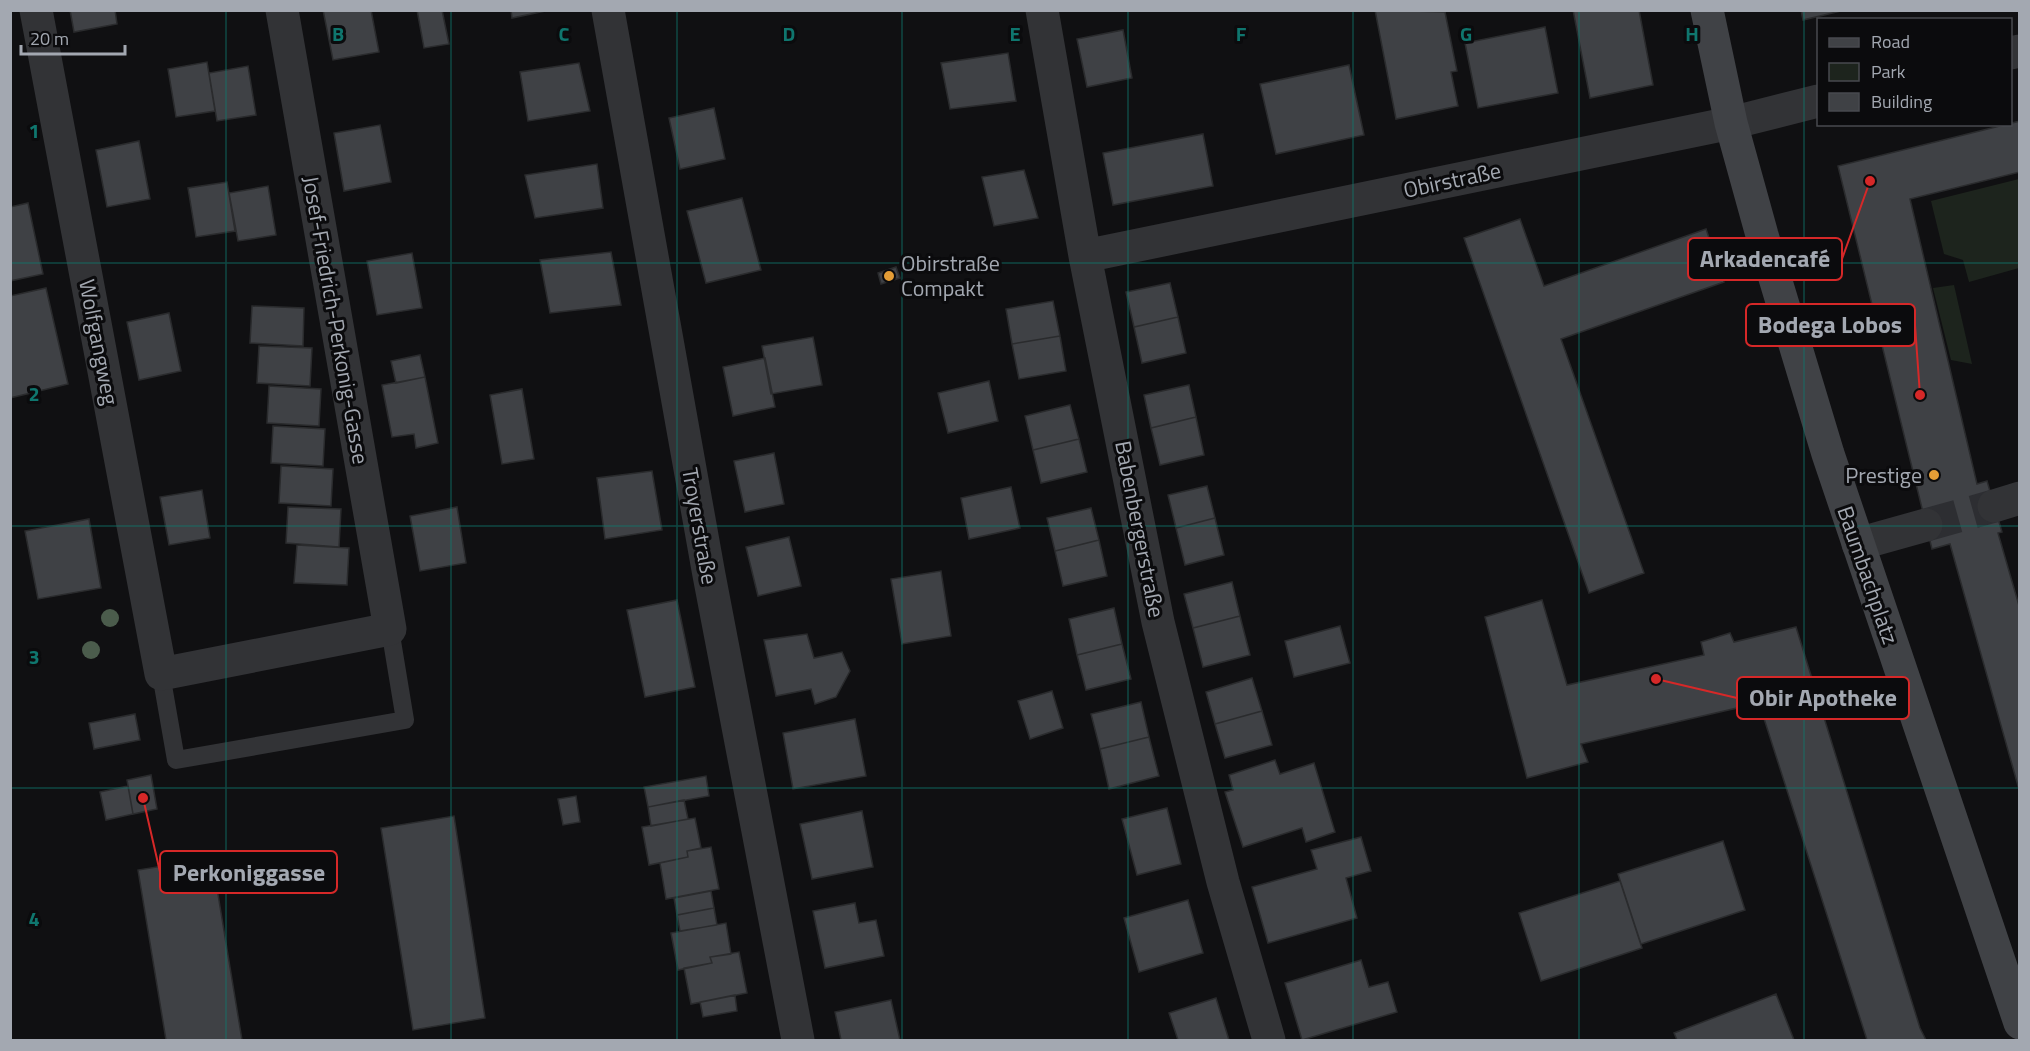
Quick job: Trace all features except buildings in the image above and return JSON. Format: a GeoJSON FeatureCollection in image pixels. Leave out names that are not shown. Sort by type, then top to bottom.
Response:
{"type":"FeatureCollection","features":[{"type":"Feature","properties":{"kind":"street","name":"Wolfgangweg"},"geometry":{"type":"LineString","coordinates":[[36,10],[161,674]]}},
{"type":"Feature","properties":{"kind":"street","name":"Josef-Friedrich-Perkonig-Gasse"},"geometry":{"type":"LineString","coordinates":[[282,10],[390,629]]}},
{"type":"Feature","properties":{"kind":"street","name":"Troyerstraße"},"geometry":{"type":"LineString","coordinates":[[608,10],[709,575],[798,1041]]}},
{"type":"Feature","properties":{"kind":"street","name":"Babenbergerstraße"},"geometry":{"type":"LineString","coordinates":[[1042,10],[1085,256],[1158,622],[1223,882],[1269,1041]]}},
{"type":"Feature","properties":{"kind":"street","name":"Baumbachplatz"},"geometry":{"type":"LineString","coordinates":[[1707,10],[1731,123],[1827,454],[2019,1023]]}},
{"type":"Feature","properties":{"kind":"street","name":"Obirstraße"},"geometry":{"type":"LineString","coordinates":[[1085,256],[1731,123],[1817,101]]}},
{"type":"Feature","properties":{"kind":"street"},"geometry":{"type":"LineString","coordinates":[[1858,544],[1926,525]]}},
{"type":"Feature","properties":{"kind":"street"},"geometry":{"type":"LineString","coordinates":[[161,674],[390,629]]}},
{"type":"Feature","properties":{"kind":"lane","name":"Josef-Friedrich-Perkonig-Gasse"},"geometry":{"type":"LineString","coordinates":[[161,674],[176,760],[405,720],[390,629]]}},
{"type":"Feature","properties":{"kind":"green space"},"geometry":{"type":"Polygon","coordinates":[[[2019,179],[2019,268],[1969,282],[1963,260],[1944,254],[1931,201],[2019,179]]]}},
{"type":"Feature","properties":{"kind":"green space"},"geometry":{"type":"Polygon","coordinates":[[[1954,285],[1972,364],[1951,360],[1933,288],[1954,285]]]}},
{"type":"Feature","properties":{"kind":"tunnel"},"geometry":{"type":"LineString","coordinates":[[1926,525],[1994,506]]}},
{"type":"Feature","properties":{"kind":"place","name":"Arkadencafé"},"geometry":{"type":"Point","coordinates":[1870,181]}},
{"type":"Feature","properties":{"kind":"place","name":"Obirstraße Compakt"},"geometry":{"type":"Point","coordinates":[889,276]}},
{"type":"Feature","properties":{"kind":"place","name":"Bodega Lobos"},"geometry":{"type":"Point","coordinates":[1920,395]}},
{"type":"Feature","properties":{"kind":"place","name":"Prestige"},"geometry":{"type":"Point","coordinates":[1934,475]}},
{"type":"Feature","properties":{"kind":"place","name":"Obir Apotheke"},"geometry":{"type":"Point","coordinates":[1656,679]}},
{"type":"Feature","properties":{"kind":"place","name":"Perkoniggasse"},"geometry":{"type":"Point","coordinates":[143,798]}}]}
